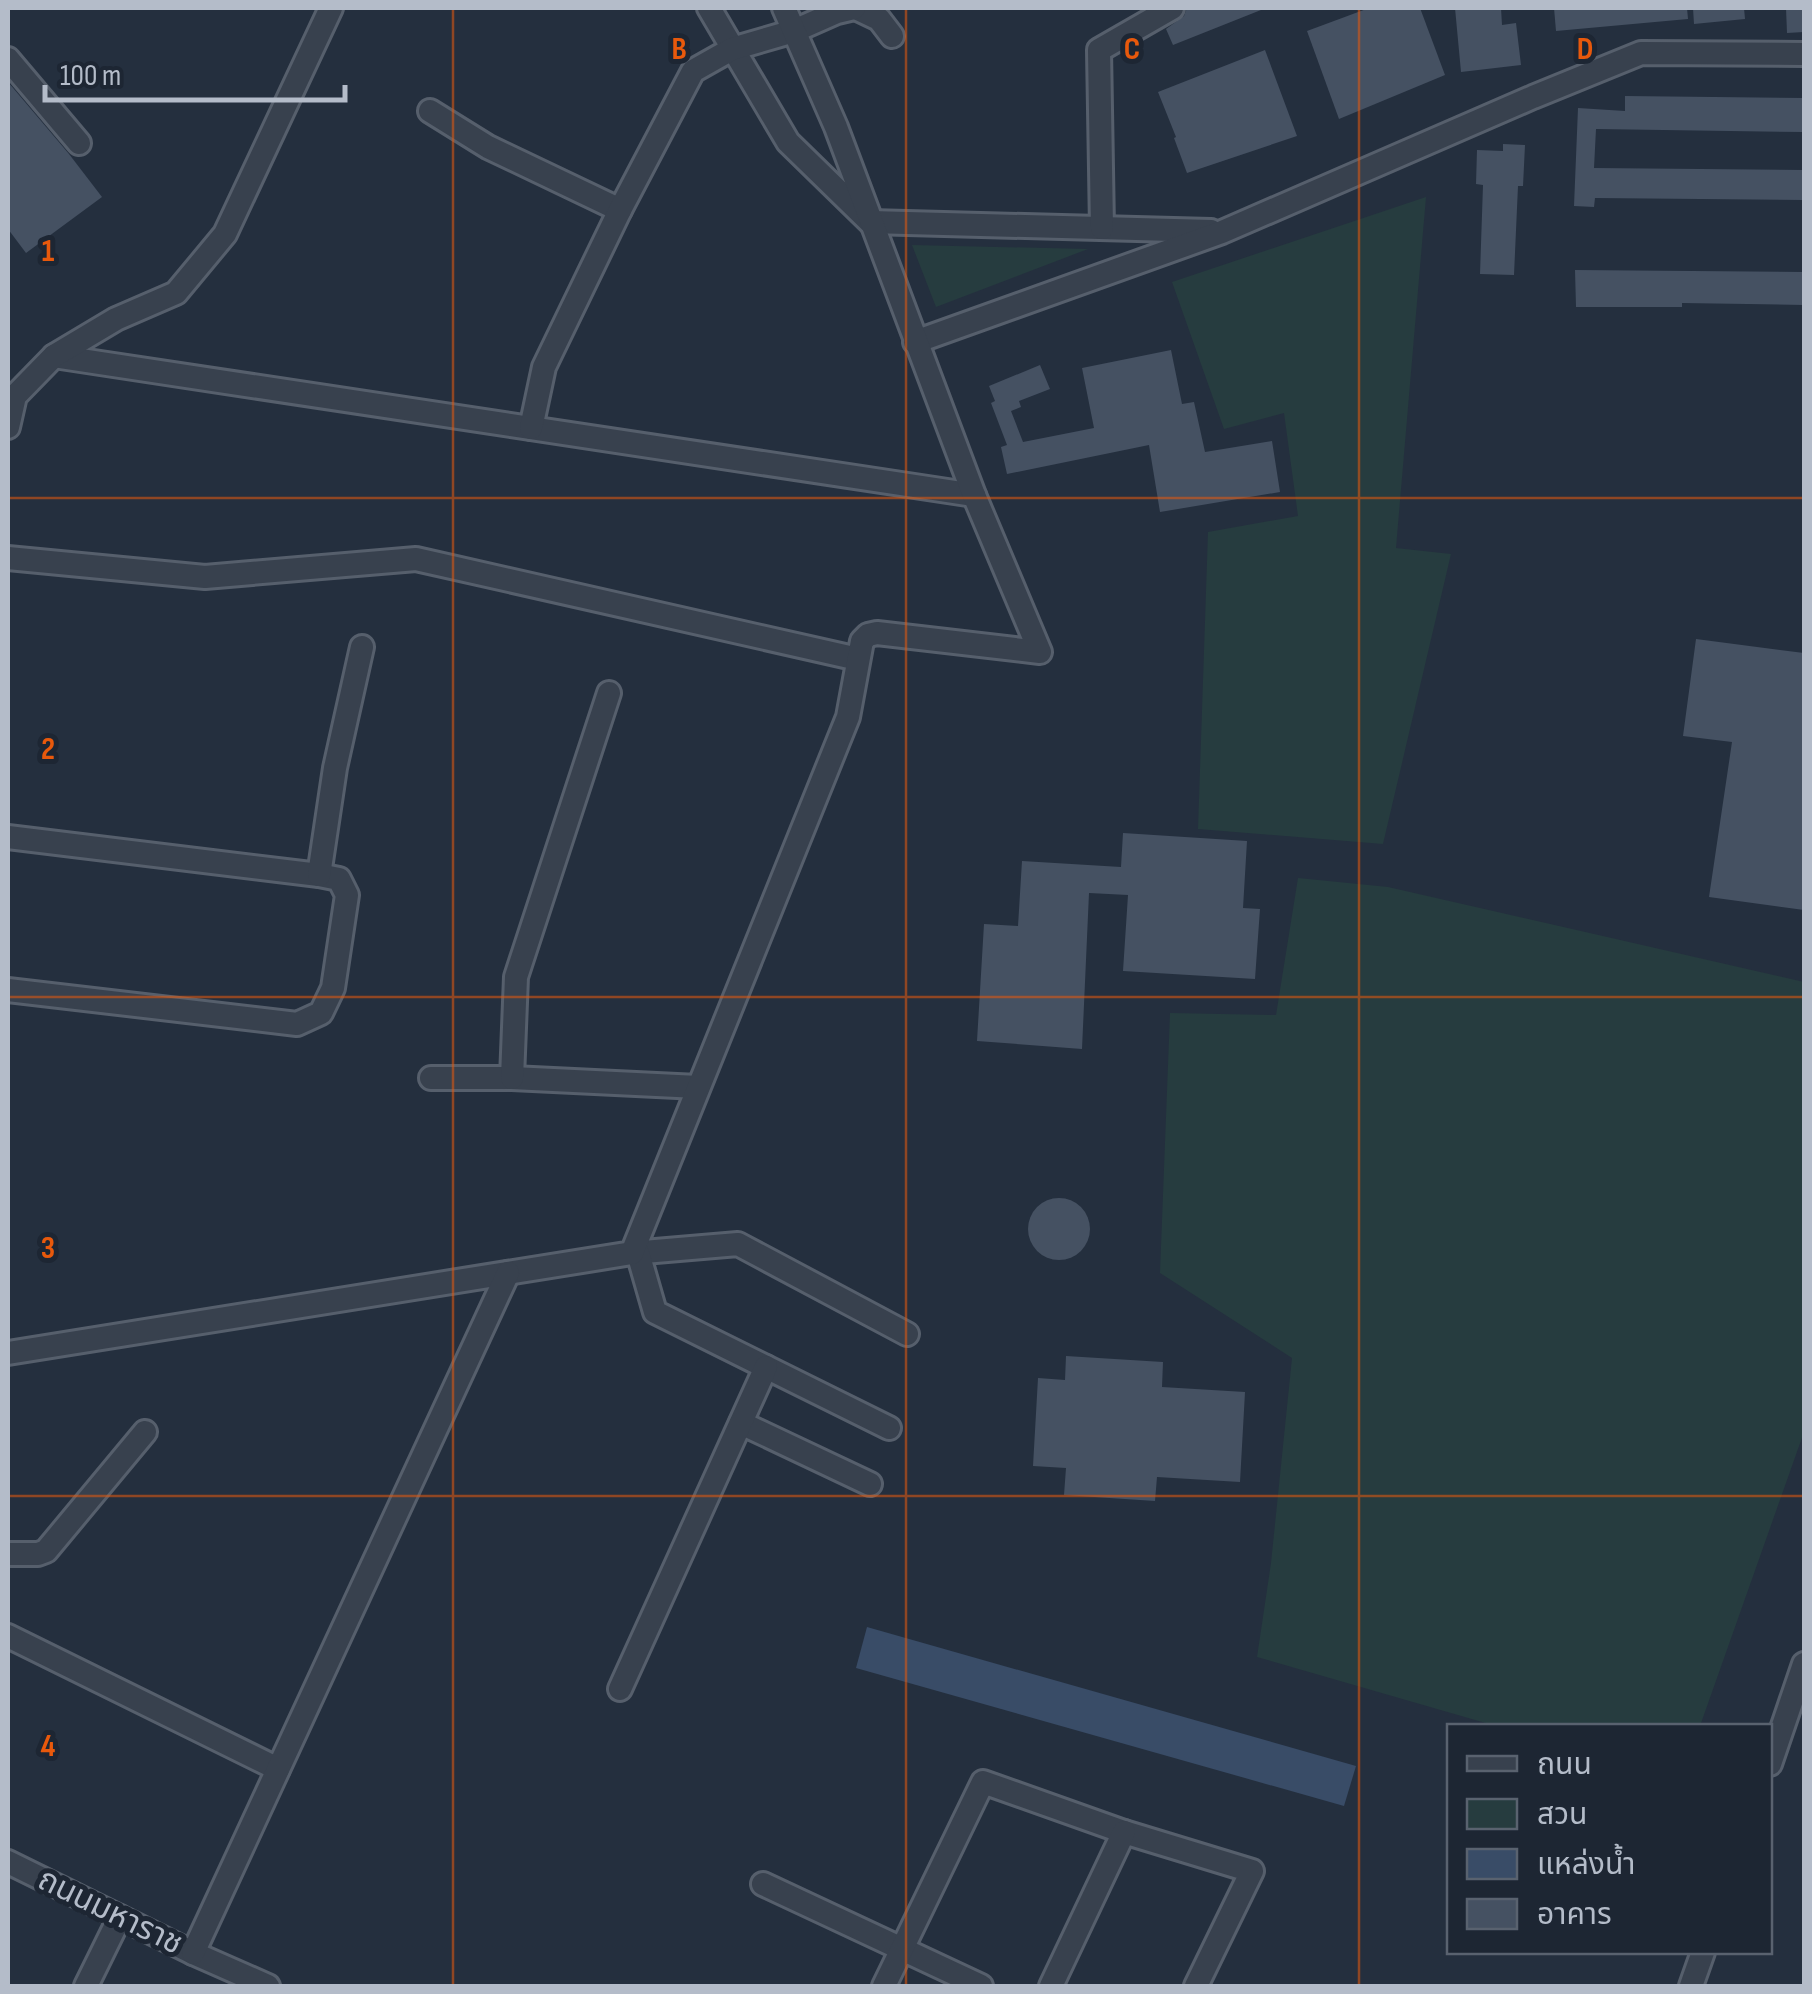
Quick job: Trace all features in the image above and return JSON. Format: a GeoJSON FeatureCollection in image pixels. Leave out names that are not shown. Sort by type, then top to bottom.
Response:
{"type":"FeatureCollection","features":[{"type":"Feature","properties":{"kind":"street"},"geometry":{"type":"LineString","coordinates":[[8,428],[15,396],[54,356],[116,319],[176,293],[224,234],[331,8]]}},
{"type":"Feature","properties":{"kind":"street"},"geometry":{"type":"LineString","coordinates":[[709,8],[788,142],[870,222],[1222,232]]}},
{"type":"Feature","properties":{"kind":"street"},"geometry":{"type":"LineString","coordinates":[[784,8],[836,127],[974,495],[1040,652],[876,633],[862,641],[848,717],[635,1253],[654,1312],[889,1428]]}},
{"type":"Feature","properties":{"kind":"street"},"geometry":{"type":"LineString","coordinates":[[531,428],[544,367],[692,71],[732,49],[855,8],[879,18],[892,36]]}},
{"type":"Feature","properties":{"kind":"street"},"geometry":{"type":"LineString","coordinates":[[1102,228],[1100,50],[1172,8]]}},
{"type":"Feature","properties":{"kind":"street"},"geometry":{"type":"LineString","coordinates":[[915,342],[1222,232],[1641,54],[1804,54]]}},
{"type":"Feature","properties":{"kind":"street"},"geometry":{"type":"LineString","coordinates":[[8,58],[79,143]]}},
{"type":"Feature","properties":{"kind":"street"},"geometry":{"type":"LineString","coordinates":[[430,112],[488,147],[620,210]]}},
{"type":"Feature","properties":{"kind":"street"},"geometry":{"type":"LineString","coordinates":[[54,356],[974,495]]}},
{"type":"Feature","properties":{"kind":"street"},"geometry":{"type":"LineString","coordinates":[[8,558],[205,577],[416,559],[858,658]]}},
{"type":"Feature","properties":{"kind":"street"},"geometry":{"type":"LineString","coordinates":[[320,875],[335,768],[362,646]]}},
{"type":"Feature","properties":{"kind":"street"},"geometry":{"type":"LineString","coordinates":[[512,1078],[516,977],[609,693]]}},
{"type":"Feature","properties":{"kind":"street"},"geometry":{"type":"LineString","coordinates":[[8,837],[320,875],[339,879],[347,895],[333,988],[321,1013],[297,1024],[8,990]]}},
{"type":"Feature","properties":{"kind":"street"},"geometry":{"type":"LineString","coordinates":[[432,1078],[698,1087]]}},
{"type":"Feature","properties":{"kind":"street"},"geometry":{"type":"LineString","coordinates":[[8,1353],[635,1253],[738,1244],[907,1334]]}},
{"type":"Feature","properties":{"kind":"street"},"geometry":{"type":"LineString","coordinates":[[193,1953],[508,1273]]}},
{"type":"Feature","properties":{"kind":"street"},"geometry":{"type":"LineString","coordinates":[[620,1689],[766,1368]]}},
{"type":"Feature","properties":{"kind":"street"},"geometry":{"type":"LineString","coordinates":[[741,1422],[870,1484]]}},
{"type":"Feature","properties":{"kind":"street"},"geometry":{"type":"LineString","coordinates":[[8,1554],[46,1551],[146,1432]]}},
{"type":"Feature","properties":{"kind":"street"},"geometry":{"type":"LineString","coordinates":[[8,1636],[278,1769]]}},
{"type":"Feature","properties":{"kind":"street"},"geometry":{"type":"LineString","coordinates":[[1772,1758],[1804,1664]]}},
{"type":"Feature","properties":{"kind":"street"},"geometry":{"type":"LineString","coordinates":[[884,1986],[983,1782],[1124,1832],[1252,1870],[1196,1986]]}},
{"type":"Feature","properties":{"kind":"street"},"geometry":{"type":"LineString","coordinates":[[1051,1986],[1124,1832]]}},
{"type":"Feature","properties":{"kind":"street","name":"ถนนมหาราช"},"geometry":{"type":"LineString","coordinates":[[8,1862],[193,1953],[232,1979],[268,1986]]}},
{"type":"Feature","properties":{"kind":"street"},"geometry":{"type":"LineString","coordinates":[[763,1884],[981,1986]]}},
{"type":"Feature","properties":{"kind":"street"},"geometry":{"type":"LineString","coordinates":[[86,1986],[120,1916]]}},
{"type":"Feature","properties":{"kind":"street"},"geometry":{"type":"LineString","coordinates":[[1690,1986],[1702,1954]]}},
{"type":"Feature","properties":{"kind":"green space"},"geometry":{"type":"Polygon","coordinates":[[[1426,197],[1396,548],[1451,554],[1383,844],[1198,829],[1208,532],[1298,516],[1284,413],[1224,429],[1172,282],[1426,197]]]}},
{"type":"Feature","properties":{"kind":"green space"},"geometry":{"type":"Polygon","coordinates":[[[912,245],[1088,249],[936,307],[912,245]]]}},
{"type":"Feature","properties":{"kind":"green space"},"geometry":{"type":"Polygon","coordinates":[[[1298,878],[1388,887],[1804,982],[1804,1432],[1701,1724],[1489,1724],[1257,1657],[1292,1358],[1160,1273],[1170,1013],[1276,1015],[1298,878]]]}},
{"type":"Feature","properties":{"kind":"water"},"geometry":{"type":"Polygon","coordinates":[[[867,1627],[1356,1766],[1344,1806],[856,1668],[867,1627]]]}},
{"type":"Feature","properties":{"kind":"building"},"geometry":{"type":"Polygon","coordinates":[[[1187,8],[1266,8],[1173,45],[1166,29],[1184,16],[1187,8]]]}},
{"type":"Feature","properties":{"kind":"building"},"geometry":{"type":"Polygon","coordinates":[[[1369,8],[1420,8],[1445,75],[1339,119],[1307,31],[1369,8]]]}},
{"type":"Feature","properties":{"kind":"building"},"geometry":{"type":"Polygon","coordinates":[[[1455,8],[1501,8],[1502,25],[1516,23],[1521,65],[1461,72],[1455,8]]]}},
{"type":"Feature","properties":{"kind":"building"},"geometry":{"type":"Polygon","coordinates":[[[1554,8],[1687,8],[1688,19],[1556,31],[1554,8]]]}},
{"type":"Feature","properties":{"kind":"building"},"geometry":{"type":"Polygon","coordinates":[[[1693,8],[1744,8],[1745,19],[1694,24],[1693,8]]]}},
{"type":"Feature","properties":{"kind":"building"},"geometry":{"type":"Polygon","coordinates":[[[1786,8],[1804,8],[1804,32],[1787,33],[1786,8]]]}},
{"type":"Feature","properties":{"kind":"building"},"geometry":{"type":"Polygon","coordinates":[[[1265,50],[1297,136],[1187,173],[1158,92],[1265,50]]]}},
{"type":"Feature","properties":{"kind":"building"},"geometry":{"type":"Polygon","coordinates":[[[8,82],[102,197],[26,253],[8,229],[8,82]]]}},
{"type":"Feature","properties":{"kind":"building"},"geometry":{"type":"Polygon","coordinates":[[[1625,96],[1804,98],[1804,132],[1596,129],[1594,168],[1804,170],[1804,200],[1595,198],[1594,207],[1574,206],[1578,108],[1625,111],[1625,96]]]}},
{"type":"Feature","properties":{"kind":"building"},"geometry":{"type":"Polygon","coordinates":[[[1503,144],[1525,145],[1523,186],[1518,186],[1514,275],[1480,274],[1483,185],[1476,184],[1477,150],[1503,151],[1503,144]]]}},
{"type":"Feature","properties":{"kind":"building"},"geometry":{"type":"Polygon","coordinates":[[[1575,270],[1804,272],[1804,305],[1682,303],[1682,307],[1576,307],[1575,270]]]}},
{"type":"Feature","properties":{"kind":"building"},"geometry":{"type":"Polygon","coordinates":[[[1171,350],[1182,404],[1194,402],[1205,452],[1272,441],[1280,492],[1160,512],[1149,445],[1007,474],[1001,447],[1007,445],[991,403],[995,401],[989,386],[1040,365],[1050,389],[1019,401],[1021,407],[1011,411],[1023,442],[1094,428],[1082,368],[1171,350]]]}},
{"type":"Feature","properties":{"kind":"building"},"geometry":{"type":"Polygon","coordinates":[[[1696,639],[1804,653],[1804,910],[1709,897],[1732,742],[1683,736],[1696,639]]]}},
{"type":"Feature","properties":{"kind":"building"},"geometry":{"type":"Polygon","coordinates":[[[1123,833],[1247,841],[1243,908],[1260,909],[1255,979],[1123,971],[1128,895],[1089,893],[1082,1049],[977,1041],[984,924],[1018,926],[1022,861],[1121,867],[1123,833]]]}},
{"type":"Feature","properties":{"kind":"building"},"geometry":{"type":"Polygon","coordinates":[[[1059,1198],[1081,1207],[1090,1229],[1081,1251],[1059,1260],[1037,1251],[1028,1229],[1037,1207],[1059,1198]]]}},
{"type":"Feature","properties":{"kind":"building"},"geometry":{"type":"Polygon","coordinates":[[[1066,1356],[1163,1362],[1162,1387],[1245,1392],[1240,1482],[1157,1477],[1155,1501],[1064,1495],[1066,1468],[1033,1466],[1038,1378],[1065,1380],[1066,1356]]]}}]}
